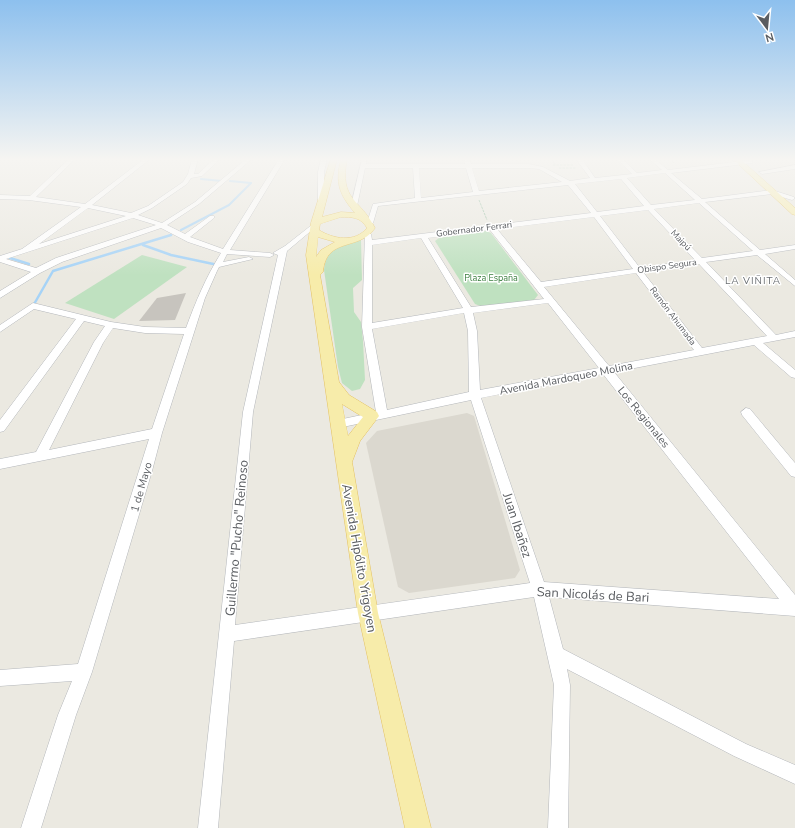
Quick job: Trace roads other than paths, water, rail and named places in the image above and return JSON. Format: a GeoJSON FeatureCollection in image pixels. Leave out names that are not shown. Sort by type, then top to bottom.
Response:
{"type":"FeatureCollection","features":[{"type":"Feature","properties":{"kind":"main road"},"geometry":{"type":"LineString","coordinates":[[350,198],[354,206],[368,221],[371,228],[368,233],[350,240],[326,239],[315,226],[329,217],[346,214],[368,221]]}},
{"type":"Feature","properties":{"kind":"main road"},"geometry":{"type":"LineString","coordinates":[[778,198],[795,212]]}},
{"type":"Feature","properties":{"kind":"main road","name":"Avenida Hipólito Yrigoyen"},"geometry":{"type":"LineString","coordinates":[[321,200],[315,226],[311,255],[317,284],[344,467],[368,613],[418,828]]}},
{"type":"Feature","properties":{"kind":"main road","name":"Avenida Hipólito Yrigoyen"},"geometry":{"type":"LineString","coordinates":[[317,284],[320,255],[326,250],[350,240]]}},
{"type":"Feature","properties":{"kind":"main road"},"geometry":{"type":"LineString","coordinates":[[332,384],[344,398],[377,415],[358,431],[348,448],[344,467]]}},
{"type":"Feature","properties":{"kind":"street"},"geometry":{"type":"LineString","coordinates":[[20,198],[88,206],[136,215],[163,225],[185,237],[226,252],[276,253]]}},
{"type":"Feature","properties":{"kind":"street"},"geometry":{"type":"LineString","coordinates":[[24,251],[98,198]]}},
{"type":"Feature","properties":{"kind":"street"},"geometry":{"type":"LineString","coordinates":[[0,259],[136,215],[165,198]]}},
{"type":"Feature","properties":{"kind":"street"},"geometry":{"type":"LineString","coordinates":[[0,295],[37,271],[91,248],[163,225],[182,214],[205,198]]}},
{"type":"Feature","properties":{"kind":"street","name":"1 de Mayo"},"geometry":{"type":"LineString","coordinates":[[31,828],[67,715],[84,672],[146,471],[156,432],[189,330],[206,284],[259,198]]}},
{"type":"Feature","properties":{"kind":"street"},"geometry":{"type":"LineString","coordinates":[[354,206],[356,198]]}},
{"type":"Feature","properties":{"kind":"street"},"geometry":{"type":"LineString","coordinates":[[368,221],[375,205],[438,198]]}},
{"type":"Feature","properties":{"kind":"street","name":"Ramón Ahumada"},"geometry":{"type":"LineString","coordinates":[[583,198],[700,352]]}},
{"type":"Feature","properties":{"kind":"street","name":"Maipú"},"geometry":{"type":"LineString","coordinates":[[642,198],[774,338]]}},
{"type":"Feature","properties":{"kind":"street"},"geometry":{"type":"LineString","coordinates":[[695,198],[795,284]]}},
{"type":"Feature","properties":{"kind":"street","name":"Gobernador Ferrari"},"geometry":{"type":"LineString","coordinates":[[368,243],[726,198]]}},
{"type":"Feature","properties":{"kind":"street"},"geometry":{"type":"LineString","coordinates":[[185,237],[212,217]]}},
{"type":"Feature","properties":{"kind":"street"},"geometry":{"type":"LineString","coordinates":[[218,265],[276,253],[296,242],[315,226]]}},
{"type":"Feature","properties":{"kind":"street","name":"Los Regionales"},"geometry":{"type":"LineString","coordinates":[[492,227],[552,300],[795,607]]}},
{"type":"Feature","properties":{"kind":"street"},"geometry":{"type":"LineString","coordinates":[[368,233],[367,327],[377,415]]}},
{"type":"Feature","properties":{"kind":"street","name":"Juan Ibañez"},"geometry":{"type":"LineString","coordinates":[[423,235],[468,310],[472,322],[475,395],[539,589],[556,654],[562,685],[558,828]]}},
{"type":"Feature","properties":{"kind":"street","name":"Obispo Segura"},"geometry":{"type":"LineString","coordinates":[[539,284],[795,247]]}},
{"type":"Feature","properties":{"kind":"street","name":"Guillermo \"Pucho\" Reinoso"},"geometry":{"type":"LineString","coordinates":[[208,828],[228,634],[248,412],[276,253]]}},
{"type":"Feature","properties":{"kind":"street"},"geometry":{"type":"LineString","coordinates":[[0,259],[37,271]]}},
{"type":"Feature","properties":{"kind":"street"},"geometry":{"type":"LineString","coordinates":[[367,327],[468,310],[482,310],[552,300]]}},
{"type":"Feature","properties":{"kind":"street"},"geometry":{"type":"LineString","coordinates":[[0,329],[33,306],[112,325],[145,330],[189,330]]}},
{"type":"Feature","properties":{"kind":"street"},"geometry":{"type":"LineString","coordinates":[[0,428],[82,318]]}},
{"type":"Feature","properties":{"kind":"street"},"geometry":{"type":"LineString","coordinates":[[40,455],[100,342],[112,325]]}},
{"type":"Feature","properties":{"kind":"street","name":"Avenida Mardoqueo Molina"},"geometry":{"type":"LineString","coordinates":[[338,424],[475,395],[795,334]]}},
{"type":"Feature","properties":{"kind":"street"},"geometry":{"type":"LineString","coordinates":[[756,342],[795,375]]}},
{"type":"Feature","properties":{"kind":"street"},"geometry":{"type":"LineString","coordinates":[[746,412],[795,472]]}},
{"type":"Feature","properties":{"kind":"street"},"geometry":{"type":"LineString","coordinates":[[0,464],[156,432]]}},
{"type":"Feature","properties":{"kind":"street","name":"San Nicolás de Bari"},"geometry":{"type":"LineString","coordinates":[[228,634],[539,589],[795,607]]}},
{"type":"Feature","properties":{"kind":"street"},"geometry":{"type":"LineString","coordinates":[[556,654],[740,750],[795,775]]}},
{"type":"Feature","properties":{"kind":"street"},"geometry":{"type":"LineString","coordinates":[[0,678],[84,672]]}},
{"type":"Feature","properties":{"kind":"waterway"},"geometry":{"type":"LineString","coordinates":[[181,230],[229,205],[236,198]]}},
{"type":"Feature","properties":{"kind":"waterway"},"geometry":{"type":"LineString","coordinates":[[33,306],[53,271],[171,235]]}},
{"type":"Feature","properties":{"kind":"waterway"},"geometry":{"type":"LineString","coordinates":[[143,245],[171,255],[218,265]]}},
{"type":"Feature","properties":{"kind":"waterway"},"geometry":{"type":"LineString","coordinates":[[10,258],[29,264]]}},
{"type":"Feature","properties":{"kind":"district","name":"LA VIÑITA"},"geometry":{"type":"Point","coordinates":[753,280]}},
{"type":"Feature","properties":{"kind":"park label","name":"Plaza España"},"geometry":{"type":"Point","coordinates":[491,278]}}]}
